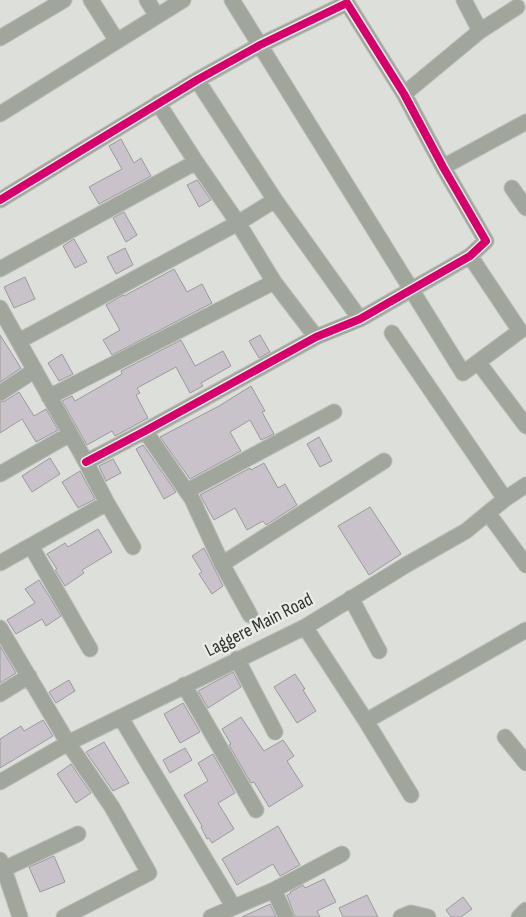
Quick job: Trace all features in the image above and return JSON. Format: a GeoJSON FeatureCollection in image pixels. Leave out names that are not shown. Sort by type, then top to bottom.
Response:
{"type":"FeatureCollection","features":[{"type":"Feature","properties":{"kind":"street"},"geometry":{"type":"LineString","coordinates":[[0,38],[64,0]]}},
{"type":"Feature","properties":{"kind":"street"},"geometry":{"type":"LineString","coordinates":[[91,0],[117,42]]}},
{"type":"Feature","properties":{"kind":"street"},"geometry":{"type":"LineString","coordinates":[[147,0],[156,16]]}},
{"type":"Feature","properties":{"kind":"street"},"geometry":{"type":"LineString","coordinates":[[0,114],[183,0]]}},
{"type":"Feature","properties":{"kind":"street"},"geometry":{"type":"LineString","coordinates":[[232,0],[463,373],[520,331],[470,256]]}},
{"type":"Feature","properties":{"kind":"street"},"geometry":{"type":"LineString","coordinates":[[464,0],[480,31]]}},
{"type":"Feature","properties":{"kind":"street"},"geometry":{"type":"LineString","coordinates":[[0,200],[197,80],[260,45],[347,3],[404,94],[443,167],[486,241],[470,256],[360,319],[316,337],[86,462]]}},
{"type":"Feature","properties":{"kind":"street"},"geometry":{"type":"LineString","coordinates":[[404,94],[480,31],[517,7]]}},
{"type":"Feature","properties":{"kind":"street"},"geometry":{"type":"LineString","coordinates":[[197,80],[275,200],[360,319]]}},
{"type":"Feature","properties":{"kind":"street"},"geometry":{"type":"LineString","coordinates":[[158,103],[238,223],[274,282],[316,337]]}},
{"type":"Feature","properties":{"kind":"street"},"geometry":{"type":"LineString","coordinates":[[443,167],[526,122]]}},
{"type":"Feature","properties":{"kind":"street"},"geometry":{"type":"LineString","coordinates":[[0,269],[196,162]]}},
{"type":"Feature","properties":{"kind":"street"},"geometry":{"type":"LineString","coordinates":[[512,188],[526,208]]}},
{"type":"Feature","properties":{"kind":"street"},"geometry":{"type":"LineString","coordinates":[[19,341],[238,223],[275,200]]}},
{"type":"Feature","properties":{"kind":"street"},"geometry":{"type":"LineString","coordinates":[[49,397],[274,282]]}},
{"type":"Feature","properties":{"kind":"street"},"geometry":{"type":"LineString","coordinates":[[0,308],[132,547]]}},
{"type":"Feature","properties":{"kind":"street"},"geometry":{"type":"LineString","coordinates":[[392,333],[505,499]]}},
{"type":"Feature","properties":{"kind":"street"},"geometry":{"type":"LineString","coordinates":[[478,362],[525,424]]}},
{"type":"Feature","properties":{"kind":"street"},"geometry":{"type":"LineString","coordinates":[[0,393],[35,370]]}},
{"type":"Feature","properties":{"kind":"street"},"geometry":{"type":"LineString","coordinates":[[187,491],[334,412]]}},
{"type":"Feature","properties":{"kind":"street"},"geometry":{"type":"LineString","coordinates":[[145,431],[192,499],[222,564],[250,614]]}},
{"type":"Feature","properties":{"kind":"street"},"geometry":{"type":"LineString","coordinates":[[0,474],[70,434]]}},
{"type":"Feature","properties":{"kind":"street"},"geometry":{"type":"LineString","coordinates":[[222,564],[384,461]]}},
{"type":"Feature","properties":{"kind":"street","name":"Laggere Main Road"},"geometry":{"type":"LineString","coordinates":[[0,782],[68,743],[305,627],[406,565],[466,531],[505,499],[526,485]]}},
{"type":"Feature","properties":{"kind":"street"},"geometry":{"type":"LineString","coordinates":[[0,563],[106,503]]}},
{"type":"Feature","properties":{"kind":"street"},"geometry":{"type":"LineString","coordinates":[[488,513],[526,565]]}},
{"type":"Feature","properties":{"kind":"street"},"geometry":{"type":"LineString","coordinates":[[31,546],[90,649]]}},
{"type":"Feature","properties":{"kind":"street"},"geometry":{"type":"LineString","coordinates":[[351,598],[379,651]]}},
{"type":"Feature","properties":{"kind":"street"},"geometry":{"type":"LineString","coordinates":[[305,627],[411,795]]}},
{"type":"Feature","properties":{"kind":"street"},"geometry":{"type":"LineString","coordinates":[[0,628],[68,743],[112,807],[149,873],[64,917]]}},
{"type":"Feature","properties":{"kind":"street"},"geometry":{"type":"LineString","coordinates":[[366,721],[526,630]]}},
{"type":"Feature","properties":{"kind":"street"},"geometry":{"type":"LineString","coordinates":[[237,659],[274,732]]}},
{"type":"Feature","properties":{"kind":"street"},"geometry":{"type":"LineString","coordinates":[[0,694],[29,676]]}},
{"type":"Feature","properties":{"kind":"street"},"geometry":{"type":"LineString","coordinates":[[184,685],[256,810]]}},
{"type":"Feature","properties":{"kind":"street"},"geometry":{"type":"LineString","coordinates":[[121,718],[234,906]]}},
{"type":"Feature","properties":{"kind":"street"},"geometry":{"type":"LineString","coordinates":[[505,737],[526,763]]}},
{"type":"Feature","properties":{"kind":"street"},"geometry":{"type":"LineString","coordinates":[[20,917],[6,894],[2,864],[78,834]]}},
{"type":"Feature","properties":{"kind":"street"},"geometry":{"type":"LineString","coordinates":[[211,917],[274,890],[342,854]]}},
{"type":"Feature","properties":{"kind":"street"},"geometry":{"type":"LineString","coordinates":[[274,890],[286,917]]}},
{"type":"Feature","properties":{"kind":"street"},"geometry":{"type":"LineString","coordinates":[[519,917],[526,910]]}},
{"type":"Feature","properties":{"kind":"street"},"geometry":{"type":"LineString","coordinates":[[401,917],[410,913],[428,917]]}},
{"type":"Feature","properties":{"kind":"building"},"geometry":{"type":"Polygon","coordinates":[[[121,139],[134,163],[141,158],[151,176],[99,204],[89,187],[122,169],[109,146],[121,139]]]}},
{"type":"Feature","properties":{"kind":"building"},"geometry":{"type":"Polygon","coordinates":[[[197,180],[211,200],[199,207],[187,185],[197,180]]]}},
{"type":"Feature","properties":{"kind":"building"},"geometry":{"type":"Polygon","coordinates":[[[124,212],[137,235],[126,242],[113,218],[124,212]]]}},
{"type":"Feature","properties":{"kind":"building"},"geometry":{"type":"Polygon","coordinates":[[[74,239],[87,262],[75,268],[63,246],[74,239]]]}},
{"type":"Feature","properties":{"kind":"building"},"geometry":{"type":"Polygon","coordinates":[[[125,248],[133,265],[116,274],[107,257],[125,248]]]}},
{"type":"Feature","properties":{"kind":"building"},"geometry":{"type":"Polygon","coordinates":[[[174,269],[187,292],[202,284],[212,303],[112,355],[103,340],[120,330],[106,305],[174,269]]]}},
{"type":"Feature","properties":{"kind":"building"},"geometry":{"type":"Polygon","coordinates":[[[25,277],[35,299],[14,308],[4,287],[25,277]]]}},
{"type":"Feature","properties":{"kind":"building"},"geometry":{"type":"Polygon","coordinates":[[[0,335],[21,368],[0,382],[0,335]]]}},
{"type":"Feature","properties":{"kind":"building"},"geometry":{"type":"Polygon","coordinates":[[[260,335],[270,352],[259,358],[249,341],[260,335]]]}},
{"type":"Feature","properties":{"kind":"building"},"geometry":{"type":"Polygon","coordinates":[[[181,340],[195,366],[223,351],[231,366],[201,383],[203,386],[190,393],[176,367],[137,388],[140,393],[136,395],[148,418],[115,436],[112,431],[87,445],[62,401],[72,396],[75,401],[122,374],[121,371],[181,340]]]}},
{"type":"Feature","properties":{"kind":"building"},"geometry":{"type":"Polygon","coordinates":[[[62,354],[73,374],[59,381],[48,363],[62,354]]]}},
{"type":"Feature","properties":{"kind":"building"},"geometry":{"type":"Polygon","coordinates":[[[251,386],[265,411],[262,412],[274,434],[261,440],[250,420],[230,432],[241,451],[190,479],[160,437],[219,406],[251,386]]]}},
{"type":"Feature","properties":{"kind":"building"},"geometry":{"type":"Polygon","coordinates":[[[19,392],[34,416],[46,409],[58,430],[36,442],[22,419],[0,433],[0,402],[19,392]]]}},
{"type":"Feature","properties":{"kind":"building"},"geometry":{"type":"Polygon","coordinates":[[[319,437],[332,461],[320,467],[307,444],[319,437]]]}},
{"type":"Feature","properties":{"kind":"building"},"geometry":{"type":"Polygon","coordinates":[[[143,445],[176,492],[164,499],[136,449],[143,445]]]}},
{"type":"Feature","properties":{"kind":"building"},"geometry":{"type":"Polygon","coordinates":[[[50,458],[60,474],[32,492],[22,476],[50,458]]]}},
{"type":"Feature","properties":{"kind":"building"},"geometry":{"type":"Polygon","coordinates":[[[113,459],[121,473],[106,481],[99,466],[113,459]]]}},
{"type":"Feature","properties":{"kind":"building"},"geometry":{"type":"Polygon","coordinates":[[[264,463],[278,488],[285,484],[297,505],[266,525],[263,521],[247,530],[235,508],[214,520],[200,495],[250,468],[251,470],[264,463]]]}},
{"type":"Feature","properties":{"kind":"building"},"geometry":{"type":"Polygon","coordinates":[[[80,471],[95,499],[78,508],[62,482],[80,471]]]}},
{"type":"Feature","properties":{"kind":"building"},"geometry":{"type":"Polygon","coordinates":[[[370,507],[401,554],[369,575],[338,526],[370,507]]]}},
{"type":"Feature","properties":{"kind":"building"},"geometry":{"type":"Polygon","coordinates":[[[98,529],[112,552],[82,570],[84,573],[65,586],[47,554],[65,543],[68,547],[98,529]]]}},
{"type":"Feature","properties":{"kind":"building"},"geometry":{"type":"Polygon","coordinates":[[[204,548],[223,586],[212,594],[199,574],[202,572],[192,556],[204,548]]]}},
{"type":"Feature","properties":{"kind":"building"},"geometry":{"type":"Polygon","coordinates":[[[39,580],[61,616],[46,626],[42,619],[16,634],[7,620],[35,603],[25,589],[39,580]]]}},
{"type":"Feature","properties":{"kind":"building"},"geometry":{"type":"Polygon","coordinates":[[[0,646],[16,673],[0,683],[0,646]]]}},
{"type":"Feature","properties":{"kind":"building"},"geometry":{"type":"Polygon","coordinates":[[[233,672],[241,687],[208,708],[198,691],[233,672]]]}},
{"type":"Feature","properties":{"kind":"building"},"geometry":{"type":"Polygon","coordinates":[[[295,674],[316,711],[297,723],[274,687],[295,674]]]}},
{"type":"Feature","properties":{"kind":"building"},"geometry":{"type":"Polygon","coordinates":[[[69,680],[75,691],[56,703],[49,692],[69,680]]]}},
{"type":"Feature","properties":{"kind":"building"},"geometry":{"type":"Polygon","coordinates":[[[183,703],[200,732],[180,743],[164,714],[183,703]]]}},
{"type":"Feature","properties":{"kind":"building"},"geometry":{"type":"Polygon","coordinates":[[[241,717],[264,751],[283,740],[294,756],[287,761],[303,786],[269,807],[254,782],[251,783],[222,729],[241,717]]]}},
{"type":"Feature","properties":{"kind":"building"},"geometry":{"type":"Polygon","coordinates":[[[43,720],[53,736],[0,768],[0,739],[21,726],[24,731],[43,720]]]}},
{"type":"Feature","properties":{"kind":"building"},"geometry":{"type":"Polygon","coordinates":[[[104,742],[129,783],[113,791],[86,752],[104,742]]]}},
{"type":"Feature","properties":{"kind":"building"},"geometry":{"type":"Polygon","coordinates":[[[185,748],[192,760],[170,773],[163,760],[185,748]]]}},
{"type":"Feature","properties":{"kind":"building"},"geometry":{"type":"Polygon","coordinates":[[[213,754],[235,793],[218,803],[234,829],[212,843],[209,838],[207,839],[202,826],[184,795],[208,781],[198,763],[213,754]]]}},
{"type":"Feature","properties":{"kind":"building"},"geometry":{"type":"Polygon","coordinates":[[[71,764],[91,793],[76,803],[57,774],[71,764]]]}},
{"type":"Feature","properties":{"kind":"building"},"geometry":{"type":"Polygon","coordinates":[[[278,826],[300,865],[280,876],[273,864],[237,885],[222,859],[278,826]]]}},
{"type":"Feature","properties":{"kind":"building"},"geometry":{"type":"Polygon","coordinates":[[[54,856],[65,882],[40,892],[29,867],[54,856]]]}},
{"type":"Feature","properties":{"kind":"building"},"geometry":{"type":"Polygon","coordinates":[[[324,879],[336,902],[317,911],[320,917],[295,917],[287,895],[303,885],[305,888],[324,879]]]}},
{"type":"Feature","properties":{"kind":"building"},"geometry":{"type":"Polygon","coordinates":[[[367,895],[378,917],[343,917],[339,908],[367,895]]]}},
{"type":"Feature","properties":{"kind":"building"},"geometry":{"type":"Polygon","coordinates":[[[463,897],[472,909],[461,917],[451,917],[446,910],[463,897]]]}},
{"type":"Feature","properties":{"kind":"building"},"geometry":{"type":"Polygon","coordinates":[[[270,904],[276,917],[242,917],[270,904]]]}},
{"type":"Feature","properties":{"kind":"cycle path"},"geometry":{"type":"LineString","coordinates":[[0,200],[197,80],[260,45],[347,3],[404,94],[443,167],[486,241],[470,256],[360,319],[316,337],[86,462]]}}]}
